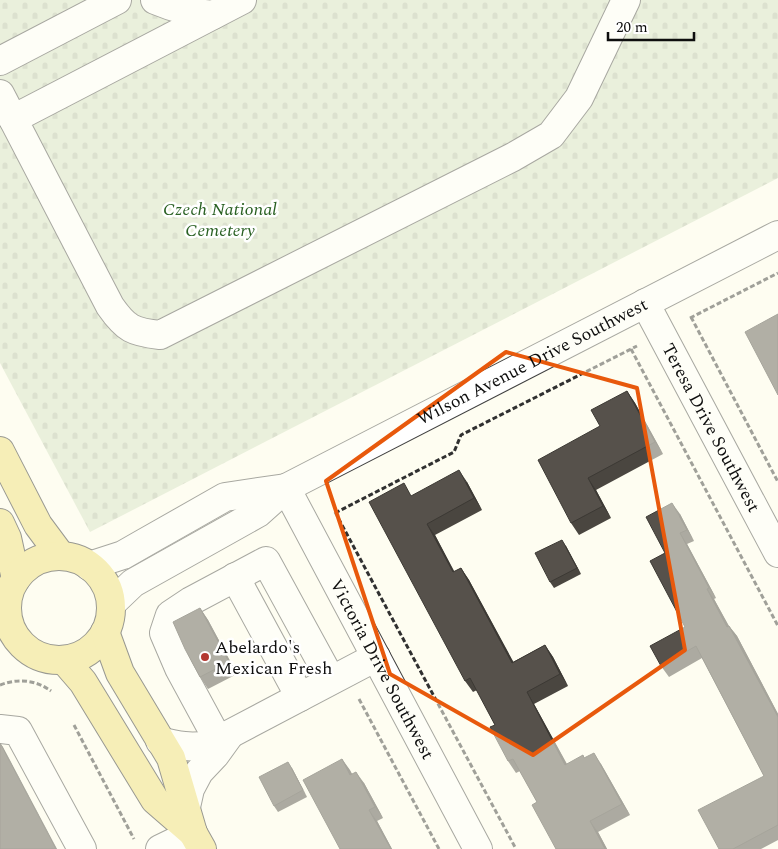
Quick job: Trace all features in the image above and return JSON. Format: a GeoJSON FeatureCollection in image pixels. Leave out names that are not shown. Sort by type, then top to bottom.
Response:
{"type":"FeatureCollection","features":[{"type":"Feature","properties":{"kind":"main road"},"geometry":{"type":"LineString","coordinates":[[0,451],[38,525],[61,556]]}},
{"type":"Feature","properties":{"kind":"main road"},"geometry":{"type":"LineString","coordinates":[[0,522],[7,538],[8,595],[6,615],[10,629],[19,642],[12,649]]}},
{"type":"Feature","properties":{"kind":"main road"},"geometry":{"type":"LineString","coordinates":[[8,595],[20,573],[32,564],[46,557],[61,556],[76,558],[100,576],[108,589],[111,604],[110,619],[105,632],[96,644],[85,653],[72,659],[57,660],[43,658],[30,652],[12,649]]}},
{"type":"Feature","properties":{"kind":"main road"},"geometry":{"type":"LineString","coordinates":[[105,632],[120,672],[170,758],[198,841]]}},
{"type":"Feature","properties":{"kind":"main road"},"geometry":{"type":"LineString","coordinates":[[64,660],[83,682],[155,800],[198,841]]}},
{"type":"Feature","properties":{"kind":"street"},"geometry":{"type":"LineString","coordinates":[[0,61],[117,0]]}},
{"type":"Feature","properties":{"kind":"street"},"geometry":{"type":"LineString","coordinates":[[155,0],[172,8],[191,13],[213,15]]}},
{"type":"Feature","properties":{"kind":"street"},"geometry":{"type":"LineString","coordinates":[[13,119],[242,0]]}},
{"type":"Feature","properties":{"kind":"street"},"geometry":{"type":"LineString","coordinates":[[0,94],[110,306],[121,321],[139,333],[160,335],[504,161],[551,135],[579,98],[626,0]]}},
{"type":"Feature","properties":{"kind":"street","name":"Wilson Avenue Drive Southwest"},"geometry":{"type":"LineString","coordinates":[[111,604],[132,583],[258,513],[286,488],[778,235]]}},
{"type":"Feature","properties":{"kind":"street","name":"Teresa Drive Southwest"},"geometry":{"type":"LineString","coordinates":[[645,303],[778,553]]}},
{"type":"Feature","properties":{"kind":"street","name":"Wilson Avenue Drive Southwest"},"geometry":{"type":"LineString","coordinates":[[89,566],[122,555],[225,497],[286,488]]}},
{"type":"Feature","properties":{"kind":"street","name":"Victoria Drive Southwest"},"geometry":{"type":"LineString","coordinates":[[286,488],[478,849]]}},
{"type":"Feature","properties":{"kind":"street"},"geometry":{"type":"LineString","coordinates":[[224,737],[179,668],[164,633],[170,616],[191,601],[235,577],[266,561],[331,680]]}},
{"type":"Feature","properties":{"kind":"street"},"geometry":{"type":"LineString","coordinates":[[235,577],[300,697]]}},
{"type":"Feature","properties":{"kind":"street"},"geometry":{"type":"LineString","coordinates":[[160,741],[185,747],[209,745],[376,657]]}},
{"type":"Feature","properties":{"kind":"street"},"geometry":{"type":"LineString","coordinates":[[0,728],[18,732],[82,849]]}},
{"type":"Feature","properties":{"kind":"street"},"geometry":{"type":"LineString","coordinates":[[186,807],[190,790],[199,772],[215,755],[224,737]]}},
{"type":"Feature","properties":{"kind":"street"},"geometry":{"type":"LineString","coordinates":[[147,845],[198,841]]}},
{"type":"Feature","properties":{"kind":"path"},"geometry":{"type":"LineString","coordinates":[[684,320],[778,273]]}},
{"type":"Feature","properties":{"kind":"path"},"geometry":{"type":"LineString","coordinates":[[691,317],[778,482]]}},
{"type":"Feature","properties":{"kind":"path"},"geometry":{"type":"LineString","coordinates":[[330,516],[454,452],[461,435],[642,343]]}},
{"type":"Feature","properties":{"kind":"path"},"geometry":{"type":"LineString","coordinates":[[630,349],[778,626]]}},
{"type":"Feature","properties":{"kind":"path"},"geometry":{"type":"LineString","coordinates":[[336,512],[516,849]]}},
{"type":"Feature","properties":{"kind":"path"},"geometry":{"type":"LineString","coordinates":[[0,685],[26,680],[45,686],[55,694]]}},
{"type":"Feature","properties":{"kind":"path"},"geometry":{"type":"LineString","coordinates":[[71,721],[147,845]]}},
{"type":"Feature","properties":{"kind":"highlighted area"},"geometry":{"type":"Polygon","coordinates":[[[506,352],[637,388],[685,650],[533,755],[390,674],[326,481],[506,352]]]}},
{"type":"Feature","properties":{"kind":"green space","name":"Czech National Cemetery"},"geometry":{"type":"Polygon","coordinates":[[[0,0],[778,0],[778,178],[90,532],[0,363],[0,0]]]}},
{"type":"Feature","properties":{"kind":"building"},"geometry":{"type":"Polygon","coordinates":[[[778,314],[778,395],[745,332],[778,314]]]}},
{"type":"Feature","properties":{"kind":"building"},"geometry":{"type":"Polygon","coordinates":[[[627,391],[655,442],[588,478],[603,506],[571,523],[538,460],[600,426],[591,410],[627,391]]]}},
{"type":"Feature","properties":{"kind":"building"},"geometry":{"type":"Polygon","coordinates":[[[459,470],[474,498],[427,524],[453,572],[461,568],[512,663],[545,645],[560,674],[527,692],[565,765],[583,755],[584,758],[594,753],[622,804],[590,821],[605,849],[556,849],[532,805],[537,802],[513,759],[508,761],[490,727],[495,725],[470,678],[465,681],[369,502],[404,483],[411,496],[459,470]]]}},
{"type":"Feature","properties":{"kind":"building"},"geometry":{"type":"Polygon","coordinates":[[[672,503],[687,530],[680,533],[709,588],[707,589],[778,717],[778,825],[733,849],[719,849],[698,810],[764,776],[696,646],[661,666],[650,646],[685,627],[650,561],[665,553],[646,517],[672,503]]]}},
{"type":"Feature","properties":{"kind":"building"},"geometry":{"type":"Polygon","coordinates":[[[562,540],[577,568],[550,582],[535,553],[562,540]]]}},
{"type":"Feature","properties":{"kind":"building","name":"Abelardo's Mexican Fresh"},"geometry":{"type":"Polygon","coordinates":[[[200,608],[229,662],[200,677],[173,622],[200,608]]]}},
{"type":"Feature","properties":{"kind":"building"},"geometry":{"type":"Polygon","coordinates":[[[0,743],[56,849],[0,849],[0,743]]]}},
{"type":"Feature","properties":{"kind":"building"},"geometry":{"type":"Polygon","coordinates":[[[342,759],[350,775],[356,772],[375,807],[369,810],[391,849],[340,849],[303,780],[342,759]]]}},
{"type":"Feature","properties":{"kind":"building"},"geometry":{"type":"Polygon","coordinates":[[[288,762],[303,790],[274,806],[259,777],[288,762]]]}},
{"type":"Feature","properties":{"kind":"place","name":"Abelardo's Mexican Fresh"},"geometry":{"type":"Point","coordinates":[205,657]}}]}
